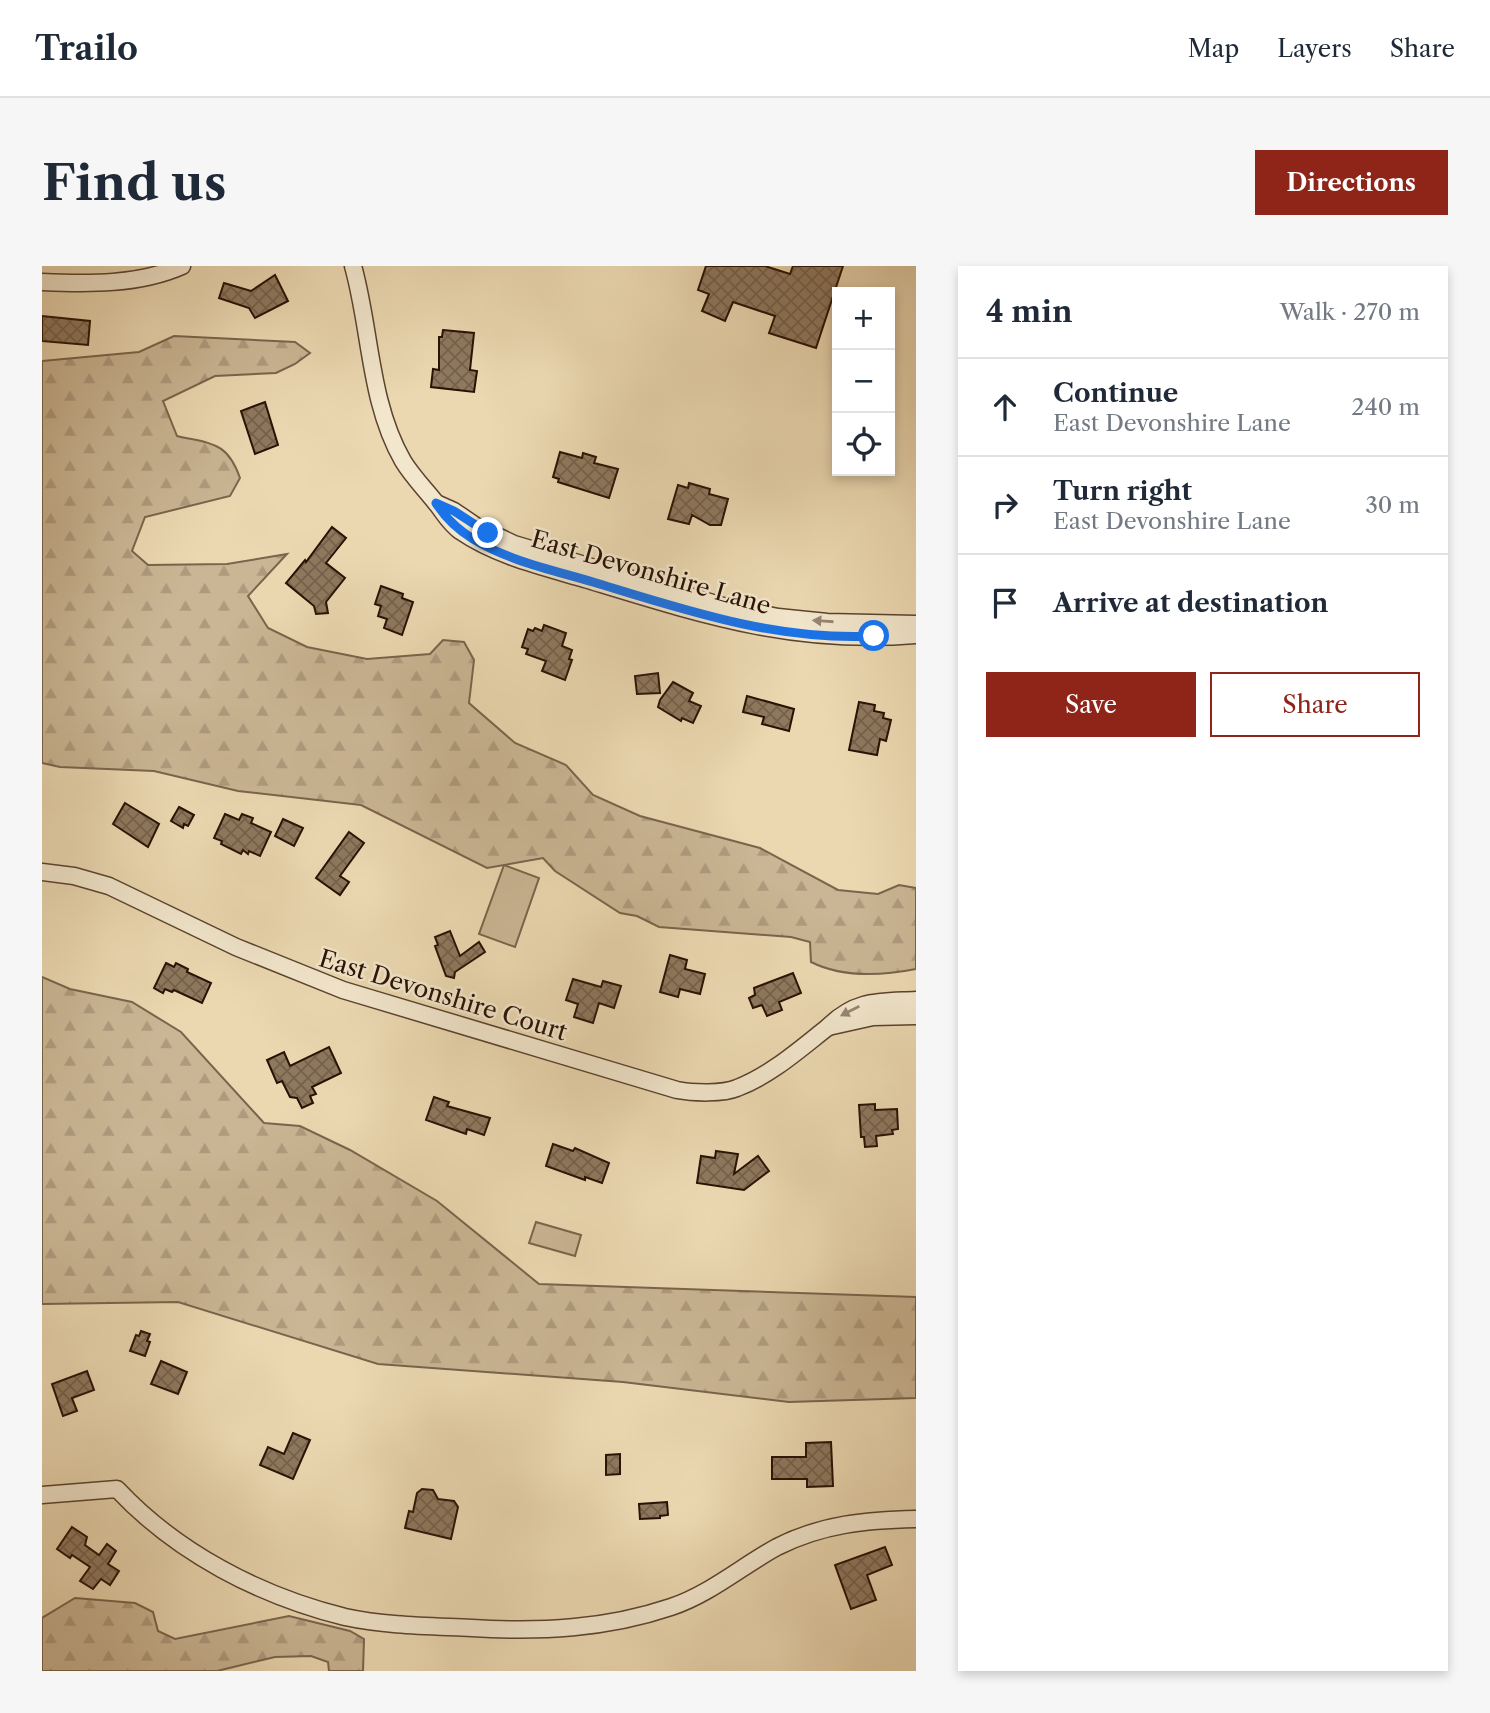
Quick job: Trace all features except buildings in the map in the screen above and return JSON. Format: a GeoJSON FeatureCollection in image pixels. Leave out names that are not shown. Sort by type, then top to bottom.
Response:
{"type":"FeatureCollection","features":[{"type":"Feature","properties":{"kind":"street"},"geometry":{"type":"LineString","coordinates":[[42,282],[111,282],[148,277],[182,266]]}},
{"type":"Feature","properties":{"kind":"street","name":"East Devonshire Lane"},"geometry":{"type":"LineString","coordinates":[[353,266],[388,429],[403,461],[446,519],[457,528],[498,552],[694,612],[746,625],[794,633],[850,637],[916,635]]}},
{"type":"Feature","properties":{"kind":"street","name":"East Devonshire Lane"},"geometry":{"type":"LineString","coordinates":[[436,503],[514,544],[723,606],[778,617],[827,622],[916,624]]}},
{"type":"Feature","properties":{"kind":"street","name":"East Devonshire Court"},"geometry":{"type":"LineString","coordinates":[[42,872],[74,876],[109,886],[236,947],[330,986],[677,1090],[695,1092],[735,1089],[778,1065],[845,1012],[861,1005],[916,1000]]}},
{"type":"Feature","properties":{"kind":"street","name":"East Devonshire Court"},"geometry":{"type":"LineString","coordinates":[[828,1027],[873,1017],[916,1016]]}},
{"type":"Feature","properties":{"kind":"street"},"geometry":{"type":"LineString","coordinates":[[42,1494],[117,1489],[138,1510],[191,1552],[265,1590],[347,1617],[385,1623],[497,1629],[569,1628],[631,1620],[675,1606],[778,1547],[816,1531],[847,1523],[916,1519]]}},
{"type":"Feature","properties":{"kind":"green space"},"geometry":{"type":"Polygon","coordinates":[[[174,336],[295,342],[310,353],[276,373],[215,376],[163,401],[177,436],[216,446],[229,457],[240,478],[230,496],[145,517],[132,551],[148,565],[227,564],[287,554],[248,596],[268,628],[307,647],[367,659],[430,654],[443,640],[464,642],[474,660],[469,703],[515,743],[566,765],[593,795],[640,816],[760,848],[838,890],[878,894],[899,885],[916,888],[916,969],[876,974],[836,971],[811,962],[810,942],[791,937],[659,927],[637,916],[620,913],[555,871],[543,858],[487,868],[361,805],[238,791],[154,771],[60,767],[42,763],[42,361],[139,352],[174,336]]]}},
{"type":"Feature","properties":{"kind":"green space"},"geometry":{"type":"Polygon","coordinates":[[[504,865],[539,878],[515,947],[479,934],[504,865]]]}},
{"type":"Feature","properties":{"kind":"green space"},"geometry":{"type":"Polygon","coordinates":[[[42,977],[70,989],[132,1002],[181,1032],[264,1123],[300,1126],[350,1150],[437,1201],[539,1284],[916,1297],[916,1398],[789,1402],[623,1382],[378,1364],[178,1302],[42,1304],[42,977]]]}},
{"type":"Feature","properties":{"kind":"green space"},"geometry":{"type":"Polygon","coordinates":[[[536,1222],[581,1235],[575,1256],[529,1243],[536,1222]]]}},
{"type":"Feature","properties":{"kind":"green space"},"geometry":{"type":"Polygon","coordinates":[[[75,1598],[135,1603],[153,1612],[158,1631],[175,1639],[289,1616],[350,1631],[364,1639],[363,1671],[329,1671],[328,1662],[311,1656],[275,1657],[217,1671],[42,1671],[42,1618],[75,1598]]]}},
{"type":"Feature","properties":{"kind":"route"},"geometry":{"type":"LineString","coordinates":[[488,533],[436,503],[446,519],[489,548],[663,604],[725,621],[773,630],[830,636],[874,636]]}}]}
